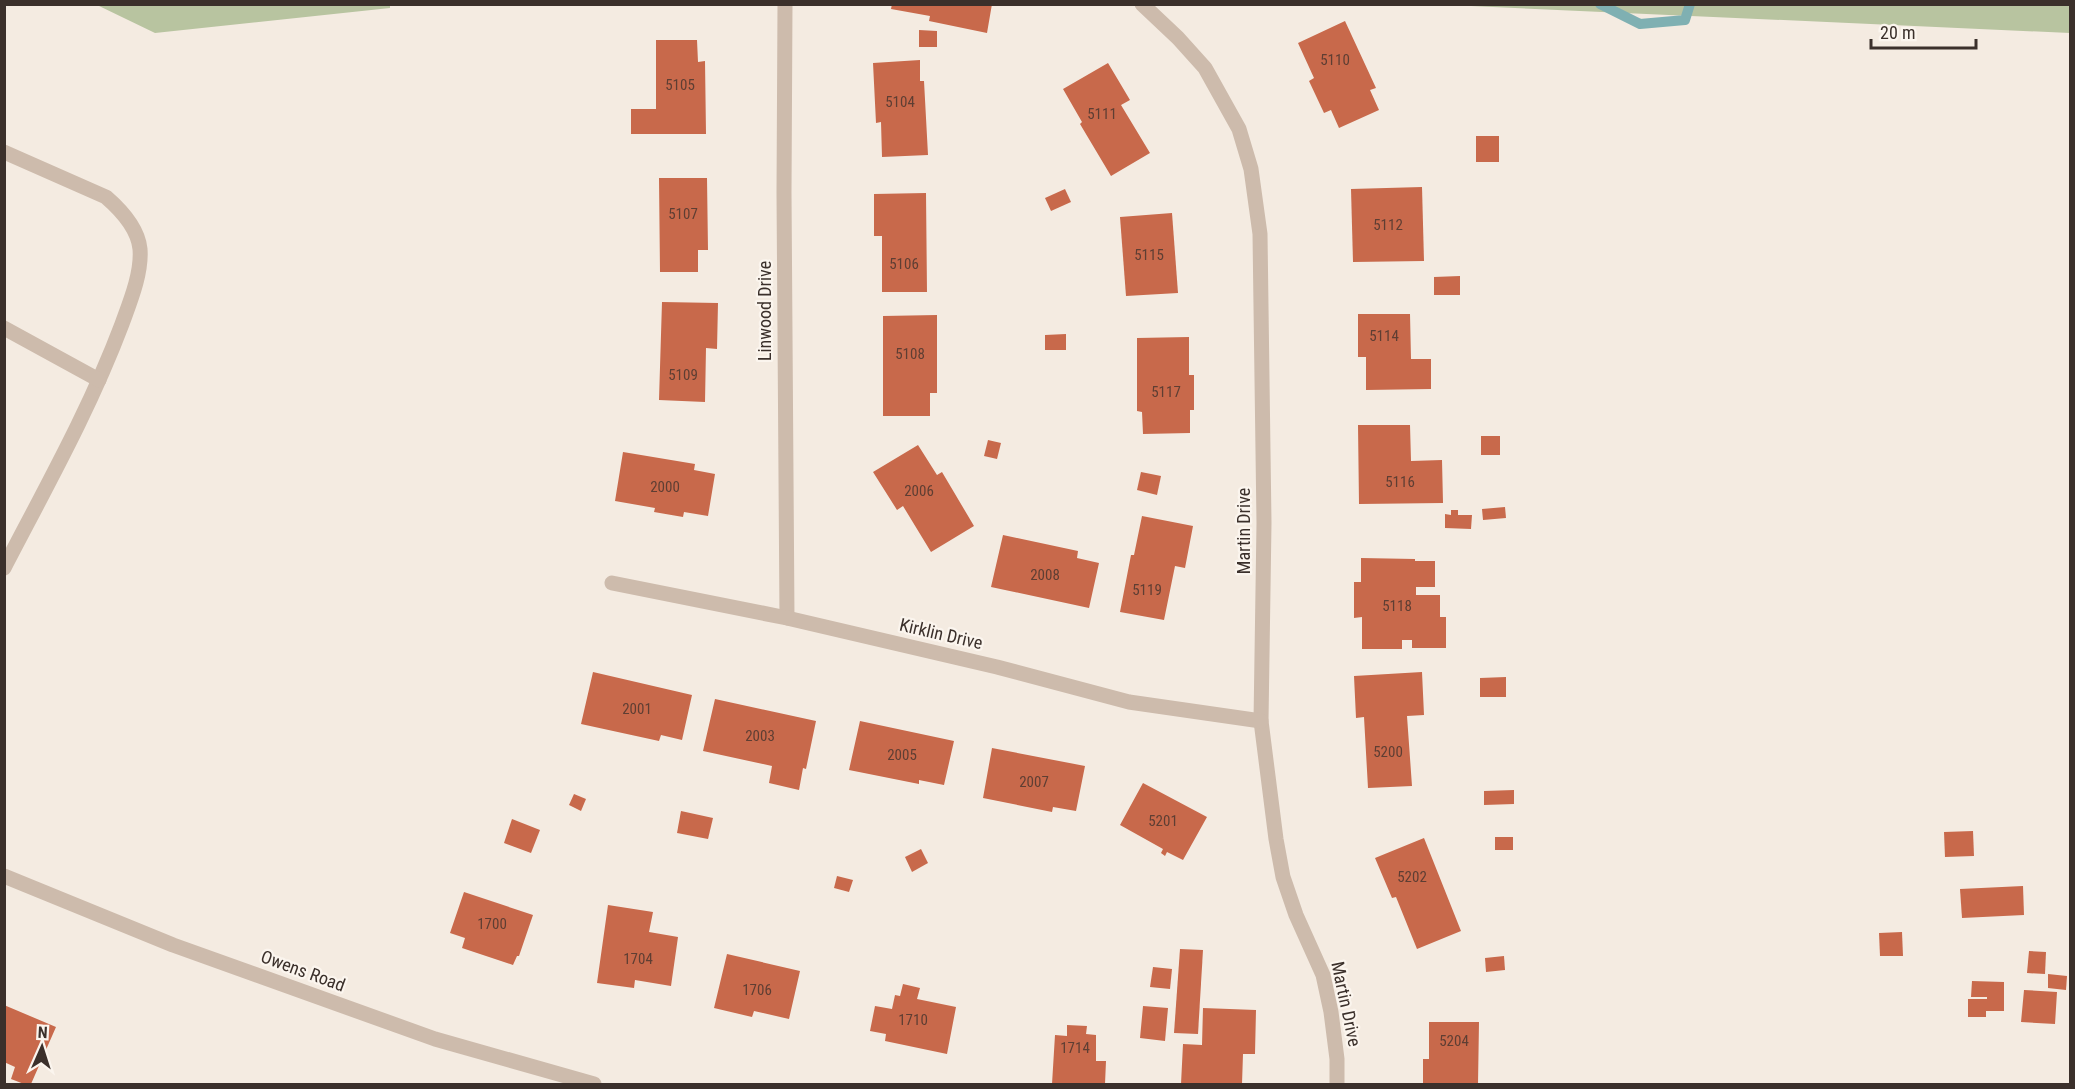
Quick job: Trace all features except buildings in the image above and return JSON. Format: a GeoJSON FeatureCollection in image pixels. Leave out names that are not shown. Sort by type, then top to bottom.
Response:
{"type":"FeatureCollection","features":[{"type":"Feature","properties":{"kind":"street","name":"Linwood Drive"},"geometry":{"type":"LineString","coordinates":[[785,4],[787,618]]}},
{"type":"Feature","properties":{"kind":"street","name":"Martin Drive"},"geometry":{"type":"LineString","coordinates":[[1142,4],[1178,38],[1205,68],[1239,129],[1251,169],[1260,234],[1264,523],[1261,721],[1276,839],[1284,877],[1296,915],[1323,975],[1333,1024],[1337,1084]]}},
{"type":"Feature","properties":{"kind":"street"},"geometry":{"type":"LineString","coordinates":[[4,152],[106,197],[119,207],[136,234],[140,250],[134,290],[92,399],[4,568]]}},
{"type":"Feature","properties":{"kind":"street"},"geometry":{"type":"LineString","coordinates":[[4,328],[99,380]]}},
{"type":"Feature","properties":{"kind":"street","name":"Kirklin Drive"},"geometry":{"type":"LineString","coordinates":[[612,583],[787,618],[997,667],[1129,702],[1261,721]]}},
{"type":"Feature","properties":{"kind":"street","name":"Owens Road"},"geometry":{"type":"LineString","coordinates":[[4,876],[173,945],[435,1039],[594,1084]]}},
{"type":"Feature","properties":{"kind":"green space"},"geometry":{"type":"Polygon","coordinates":[[[1449,4],[2070,4],[2070,33],[1449,5],[1449,4]]]}},
{"type":"Feature","properties":{"kind":"green space"},"geometry":{"type":"Polygon","coordinates":[[[97,5],[390,5],[390,8],[155,33],[97,5]]]}},
{"type":"Feature","properties":{"kind":"waterway"},"geometry":{"type":"LineString","coordinates":[[1600,4],[1640,24],[1685,20],[1690,4]]}}]}
